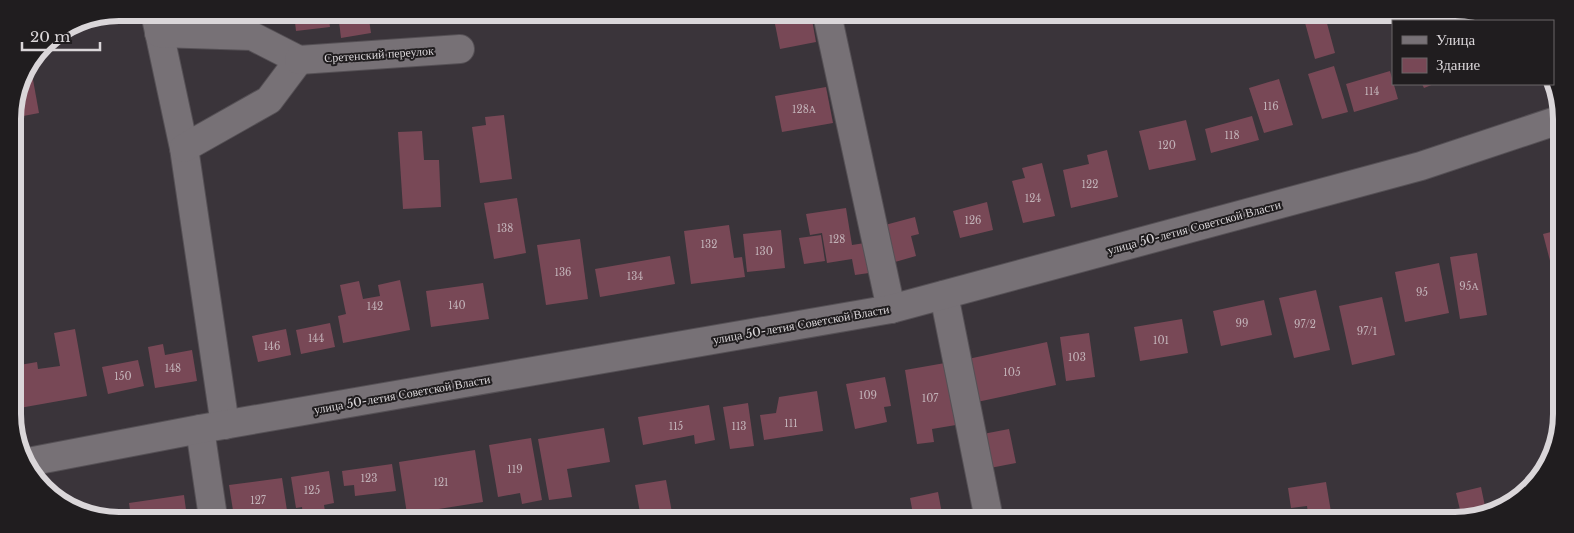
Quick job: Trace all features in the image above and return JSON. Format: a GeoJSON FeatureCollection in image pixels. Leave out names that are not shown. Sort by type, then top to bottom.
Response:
{"type":"FeatureCollection","features":[{"type":"Feature","properties":{"kind":"street"},"geometry":{"type":"LineString","coordinates":[[829,21],[891,309]]}},
{"type":"Feature","properties":{"kind":"street"},"geometry":{"type":"LineString","coordinates":[[184,148],[270,100],[299,60],[252,36],[157,23],[184,148],[213,427],[213,512]]}},
{"type":"Feature","properties":{"kind":"street","name":"Сретенский переулок"},"geometry":{"type":"LineString","coordinates":[[299,60],[460,49]]}},
{"type":"Feature","properties":{"kind":"street","name":"улица 50-летия Советской Власти"},"geometry":{"type":"LineString","coordinates":[[34,461],[213,427],[891,309],[1421,166],[1553,122]]}},
{"type":"Feature","properties":{"kind":"street"},"geometry":{"type":"LineString","coordinates":[[944,295],[988,512]]}},
{"type":"Feature","properties":{"kind":"building"},"geometry":{"type":"Polygon","coordinates":[[[295,21],[329,21],[330,27],[296,31],[295,21]]]}},
{"type":"Feature","properties":{"kind":"building"},"geometry":{"type":"Polygon","coordinates":[[[339,21],[369,21],[371,33],[341,38],[339,21]]]}},
{"type":"Feature","properties":{"kind":"building"},"geometry":{"type":"Polygon","coordinates":[[[774,21],[812,21],[816,42],[780,49],[774,21]]]}},
{"type":"Feature","properties":{"kind":"building"},"geometry":{"type":"Polygon","coordinates":[[[1305,21],[1326,21],[1335,53],[1315,59],[1305,21]]]}},
{"type":"Feature","properties":{"kind":"building"},"geometry":{"type":"Polygon","coordinates":[[[1347,21],[1361,21],[1348,24],[1347,21]]]}},
{"type":"Feature","properties":{"kind":"building"},"geometry":{"type":"Polygon","coordinates":[[[1334,66],[1348,112],[1322,119],[1308,74],[1334,66]]]}},
{"type":"Feature","properties":{"kind":"building"},"geometry":{"type":"Polygon","coordinates":[[[1390,71],[1392,85],[1394,85],[1398,99],[1354,112],[1346,84],[1390,71]]]}},
{"type":"Feature","properties":{"kind":"building"},"geometry":{"type":"Polygon","coordinates":[[[32,74],[39,113],[21,116],[26,88],[32,74]]]}},
{"type":"Feature","properties":{"kind":"building"},"geometry":{"type":"Polygon","coordinates":[[[1279,79],[1293,125],[1264,133],[1249,88],[1279,79]]]}},
{"type":"Feature","properties":{"kind":"building"},"geometry":{"type":"Polygon","coordinates":[[[826,87],[833,123],[782,132],[775,96],[826,87]]]}},
{"type":"Feature","properties":{"kind":"building"},"geometry":{"type":"Polygon","coordinates":[[[504,115],[512,179],[480,183],[472,127],[486,125],[485,117],[504,115]]]}},
{"type":"Feature","properties":{"kind":"building"},"geometry":{"type":"Polygon","coordinates":[[[1252,116],[1259,140],[1211,153],[1205,129],[1252,116]]]}},
{"type":"Feature","properties":{"kind":"building"},"geometry":{"type":"Polygon","coordinates":[[[1186,120],[1196,160],[1149,170],[1139,131],[1186,120]]]}},
{"type":"Feature","properties":{"kind":"building"},"geometry":{"type":"Polygon","coordinates":[[[422,131],[424,160],[439,160],[441,207],[403,209],[398,132],[422,131]]]}},
{"type":"Feature","properties":{"kind":"building"},"geometry":{"type":"Polygon","coordinates":[[[1107,150],[1118,197],[1071,208],[1063,170],[1089,164],[1087,155],[1107,150]]]}},
{"type":"Feature","properties":{"kind":"building"},"geometry":{"type":"Polygon","coordinates":[[[1042,163],[1055,216],[1023,223],[1012,181],[1025,178],[1022,168],[1042,163]]]}},
{"type":"Feature","properties":{"kind":"building"},"geometry":{"type":"Polygon","coordinates":[[[517,198],[526,253],[494,259],[484,203],[517,198]]]}},
{"type":"Feature","properties":{"kind":"building"},"geometry":{"type":"Polygon","coordinates":[[[987,202],[993,230],[960,238],[953,211],[987,202]]]}},
{"type":"Feature","properties":{"kind":"building"},"geometry":{"type":"Polygon","coordinates":[[[846,208],[852,245],[865,243],[869,273],[855,275],[852,259],[827,263],[822,233],[810,235],[806,214],[846,208]]]}},
{"type":"Feature","properties":{"kind":"building"},"geometry":{"type":"Polygon","coordinates":[[[915,217],[919,234],[911,236],[916,256],[895,262],[885,225],[915,217]]]}},
{"type":"Feature","properties":{"kind":"building"},"geometry":{"type":"Polygon","coordinates":[[[729,225],[734,258],[742,257],[745,277],[691,284],[684,231],[729,225]]]}},
{"type":"Feature","properties":{"kind":"building"},"geometry":{"type":"Polygon","coordinates":[[[781,230],[785,268],[747,272],[743,234],[781,230]]]}},
{"type":"Feature","properties":{"kind":"building"},"geometry":{"type":"Polygon","coordinates":[[[1553,232],[1553,272],[1543,234],[1553,232]]]}},
{"type":"Feature","properties":{"kind":"building"},"geometry":{"type":"Polygon","coordinates":[[[821,235],[825,261],[804,264],[799,238],[821,235]]]}},
{"type":"Feature","properties":{"kind":"building"},"geometry":{"type":"Polygon","coordinates":[[[580,239],[588,299],[546,305],[537,245],[580,239]]]}},
{"type":"Feature","properties":{"kind":"building"},"geometry":{"type":"Polygon","coordinates":[[[1477,253],[1487,315],[1460,319],[1450,257],[1477,253]]]}},
{"type":"Feature","properties":{"kind":"building"},"geometry":{"type":"Polygon","coordinates":[[[670,256],[675,284],[600,297],[595,269],[670,256]]]}},
{"type":"Feature","properties":{"kind":"building"},"geometry":{"type":"Polygon","coordinates":[[[1439,263],[1449,313],[1405,322],[1395,272],[1439,263]]]}},
{"type":"Feature","properties":{"kind":"building"},"geometry":{"type":"Polygon","coordinates":[[[400,280],[410,330],[343,343],[338,316],[346,314],[340,285],[359,281],[363,299],[380,296],[378,285],[400,280]]]}},
{"type":"Feature","properties":{"kind":"building"},"geometry":{"type":"Polygon","coordinates":[[[483,283],[489,319],[431,327],[426,291],[483,283]]]}},
{"type":"Feature","properties":{"kind":"building"},"geometry":{"type":"Polygon","coordinates":[[[1316,290],[1330,350],[1294,358],[1279,298],[1316,290]]]}},
{"type":"Feature","properties":{"kind":"building"},"geometry":{"type":"Polygon","coordinates":[[[1382,297],[1395,355],[1352,365],[1339,306],[1382,297]]]}},
{"type":"Feature","properties":{"kind":"building"},"geometry":{"type":"Polygon","coordinates":[[[1264,300],[1272,335],[1221,346],[1213,311],[1264,300]]]}},
{"type":"Feature","properties":{"kind":"building"},"geometry":{"type":"Polygon","coordinates":[[[1182,319],[1188,353],[1140,361],[1134,327],[1182,319]]]}},
{"type":"Feature","properties":{"kind":"building"},"geometry":{"type":"Polygon","coordinates":[[[330,323],[335,347],[301,354],[296,330],[330,323]]]}},
{"type":"Feature","properties":{"kind":"building"},"geometry":{"type":"Polygon","coordinates":[[[75,329],[87,396],[21,408],[21,365],[37,362],[38,369],[60,366],[54,333],[75,329]]]}},
{"type":"Feature","properties":{"kind":"building"},"geometry":{"type":"Polygon","coordinates":[[[286,329],[291,355],[258,362],[252,336],[286,329]]]}},
{"type":"Feature","properties":{"kind":"building"},"geometry":{"type":"Polygon","coordinates":[[[1089,333],[1095,377],[1066,381],[1060,337],[1089,333]]]}},
{"type":"Feature","properties":{"kind":"building"},"geometry":{"type":"Polygon","coordinates":[[[1047,342],[1056,385],[977,402],[968,359],[1047,342]]]}},
{"type":"Feature","properties":{"kind":"building"},"geometry":{"type":"Polygon","coordinates":[[[163,344],[165,355],[192,350],[197,381],[155,388],[148,347],[163,344]]]}},
{"type":"Feature","properties":{"kind":"building"},"geometry":{"type":"Polygon","coordinates":[[[138,360],[144,386],[108,394],[102,367],[138,360]]]}},
{"type":"Feature","properties":{"kind":"building"},"geometry":{"type":"Polygon","coordinates":[[[945,363],[956,425],[932,429],[934,442],[917,444],[905,370],[945,363]]]}},
{"type":"Feature","properties":{"kind":"building"},"geometry":{"type":"Polygon","coordinates":[[[885,377],[891,406],[884,407],[887,422],[855,429],[846,384],[885,377]]]}},
{"type":"Feature","properties":{"kind":"building"},"geometry":{"type":"Polygon","coordinates":[[[817,391],[823,431],[764,440],[760,415],[776,413],[779,397],[817,391]]]}},
{"type":"Feature","properties":{"kind":"building"},"geometry":{"type":"Polygon","coordinates":[[[748,403],[754,446],[730,449],[723,407],[748,403]]]}},
{"type":"Feature","properties":{"kind":"building"},"geometry":{"type":"Polygon","coordinates":[[[709,405],[715,440],[695,444],[694,435],[643,445],[638,417],[709,405]]]}},
{"type":"Feature","properties":{"kind":"building"},"geometry":{"type":"Polygon","coordinates":[[[604,428],[610,462],[567,469],[572,497],[549,500],[538,439],[604,428]]]}},
{"type":"Feature","properties":{"kind":"building"},"geometry":{"type":"Polygon","coordinates":[[[1009,429],[1016,463],[990,468],[983,434],[1009,429]]]}},
{"type":"Feature","properties":{"kind":"building"},"geometry":{"type":"Polygon","coordinates":[[[531,438],[542,500],[522,504],[520,493],[498,497],[489,445],[531,438]]]}},
{"type":"Feature","properties":{"kind":"building"},"geometry":{"type":"Polygon","coordinates":[[[475,450],[483,502],[420,512],[407,512],[399,462],[475,450]]]}},
{"type":"Feature","properties":{"kind":"building"},"geometry":{"type":"Polygon","coordinates":[[[392,464],[396,491],[355,496],[354,485],[344,486],[342,471],[392,464]]]}},
{"type":"Feature","properties":{"kind":"building"},"geometry":{"type":"Polygon","coordinates":[[[329,471],[334,503],[324,505],[325,512],[302,512],[302,507],[296,508],[291,477],[329,471]]]}},
{"type":"Feature","properties":{"kind":"building"},"geometry":{"type":"Polygon","coordinates":[[[282,478],[287,512],[233,512],[229,485],[282,478]]]}},
{"type":"Feature","properties":{"kind":"building"},"geometry":{"type":"Polygon","coordinates":[[[666,480],[672,512],[640,512],[635,485],[666,480]]]}},
{"type":"Feature","properties":{"kind":"building"},"geometry":{"type":"Polygon","coordinates":[[[1326,482],[1331,512],[1308,512],[1307,506],[1291,508],[1288,488],[1326,482]]]}},
{"type":"Feature","properties":{"kind":"building"},"geometry":{"type":"Polygon","coordinates":[[[1481,487],[1485,506],[1461,512],[1456,493],[1481,487]]]}},
{"type":"Feature","properties":{"kind":"building"},"geometry":{"type":"Polygon","coordinates":[[[938,492],[942,512],[913,512],[910,498],[938,492]]]}},
{"type":"Feature","properties":{"kind":"building"},"geometry":{"type":"Polygon","coordinates":[[[184,495],[186,512],[130,512],[129,503],[184,495]]]}}]}
